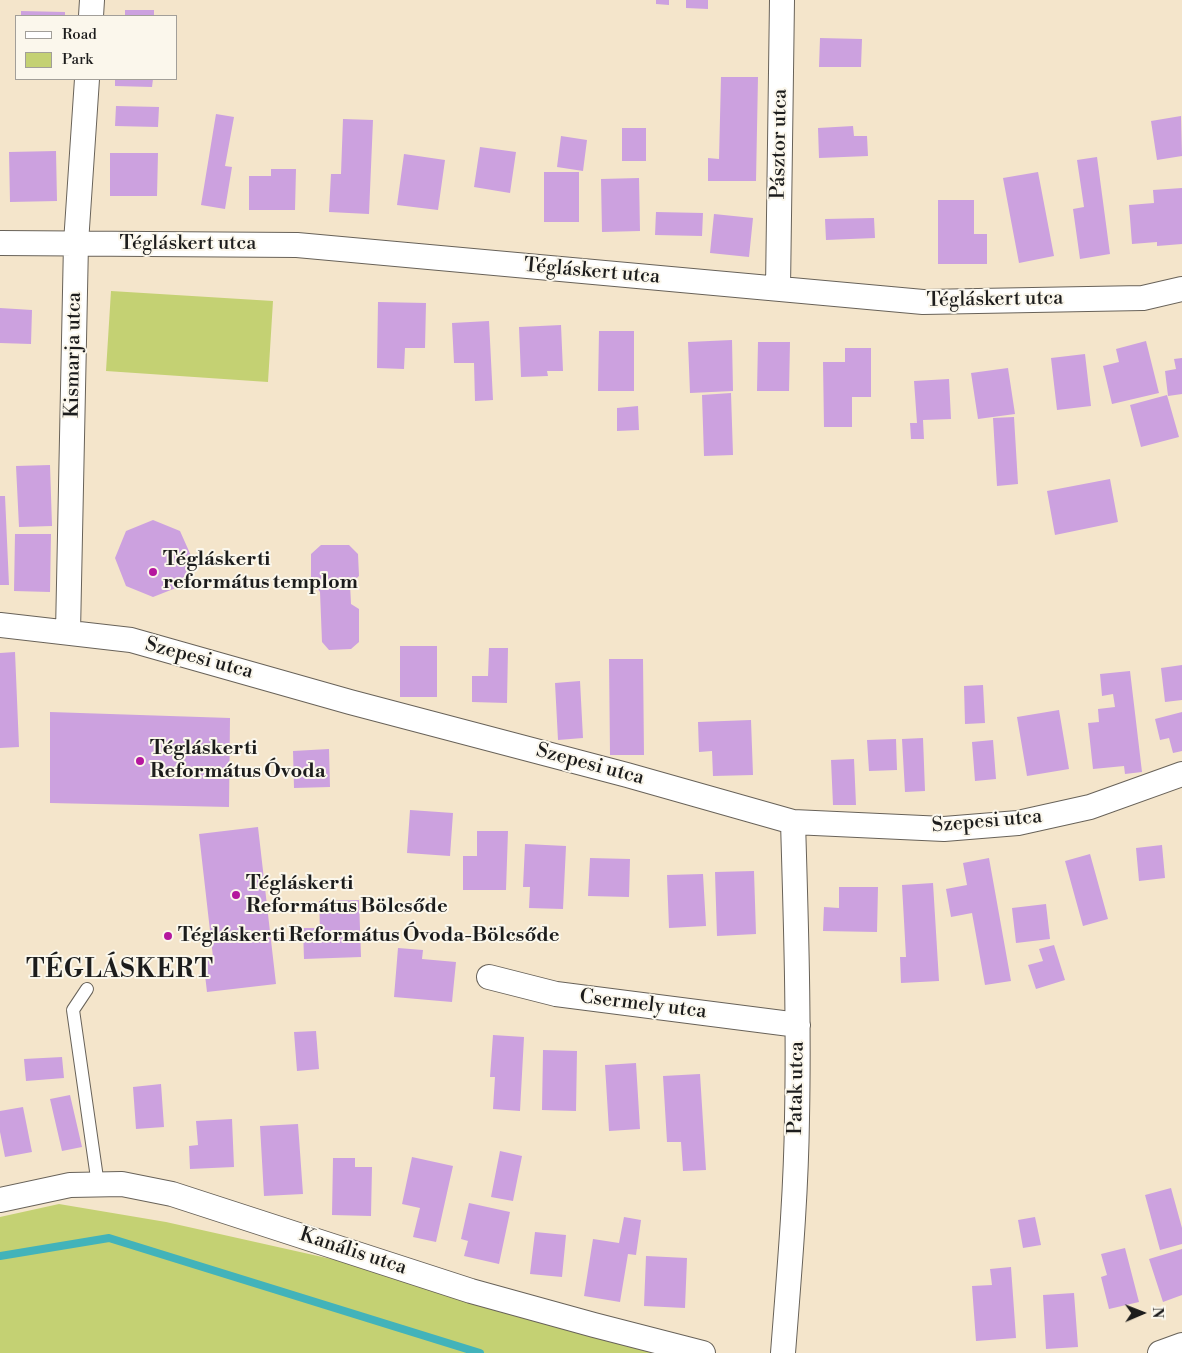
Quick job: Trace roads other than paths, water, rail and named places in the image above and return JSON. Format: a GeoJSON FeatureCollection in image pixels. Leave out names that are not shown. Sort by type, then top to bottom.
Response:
{"type":"FeatureCollection","features":[{"type":"Feature","properties":{"kind":"street"},"geometry":{"type":"LineString","coordinates":[[91,15],[92,0]]}},
{"type":"Feature","properties":{"kind":"street","name":"Pásztor utca"},"geometry":{"type":"LineString","coordinates":[[778,288],[782,0]]}},
{"type":"Feature","properties":{"kind":"street","name":"Kismarja utca"},"geometry":{"type":"LineString","coordinates":[[68,632],[76,243],[87,80]]}},
{"type":"Feature","properties":{"kind":"street","name":"Tégláskert utca"},"geometry":{"type":"LineString","coordinates":[[0,243],[297,245],[923,302],[1144,298],[1182,289]]}},
{"type":"Feature","properties":{"kind":"street","name":"Szepesi utca"},"geometry":{"type":"LineString","coordinates":[[0,625],[131,640],[350,702],[628,775],[794,822],[944,829],[1018,823],[1090,807],[1182,774]]}},
{"type":"Feature","properties":{"kind":"street","name":"Patak utca"},"geometry":{"type":"LineString","coordinates":[[783,1353],[797,1137],[798,1025],[794,822]]}},
{"type":"Feature","properties":{"kind":"street","name":"Csermely utca"},"geometry":{"type":"LineString","coordinates":[[489,977],[556,994],[798,1025]]}},
{"type":"Feature","properties":{"kind":"street","name":"Kanális utca"},"geometry":{"type":"LineString","coordinates":[[0,1200],[70,1185],[122,1184],[172,1194],[471,1291],[594,1326],[703,1353]]}},
{"type":"Feature","properties":{"kind":"street"},"geometry":{"type":"LineString","coordinates":[[1160,1353],[1182,1345]]}},
{"type":"Feature","properties":{"kind":"lane"},"geometry":{"type":"LineString","coordinates":[[87,989],[74,1010],[98,1185]]}},
{"type":"Feature","properties":{"kind":"waterway"},"geometry":{"type":"LineString","coordinates":[[0,1256],[109,1238],[480,1353]]}},
{"type":"Feature","properties":{"kind":"place","name":"Tégláskerti református templom"},"geometry":{"type":"Point","coordinates":[153,572]}},
{"type":"Feature","properties":{"kind":"place","name":"Tégláskerti Református Óvoda"},"geometry":{"type":"Point","coordinates":[140,761]}},
{"type":"Feature","properties":{"kind":"place","name":"Tégláskerti Református Bölcsőde"},"geometry":{"type":"Point","coordinates":[236,895]}},
{"type":"Feature","properties":{"kind":"place","name":"Tégláskerti Református Óvoda-Bölcsőde"},"geometry":{"type":"Point","coordinates":[168,936]}},
{"type":"Feature","properties":{"kind":"district","name":"TÉGLÁSKERT"},"geometry":{"type":"Point","coordinates":[120,971]}}]}
